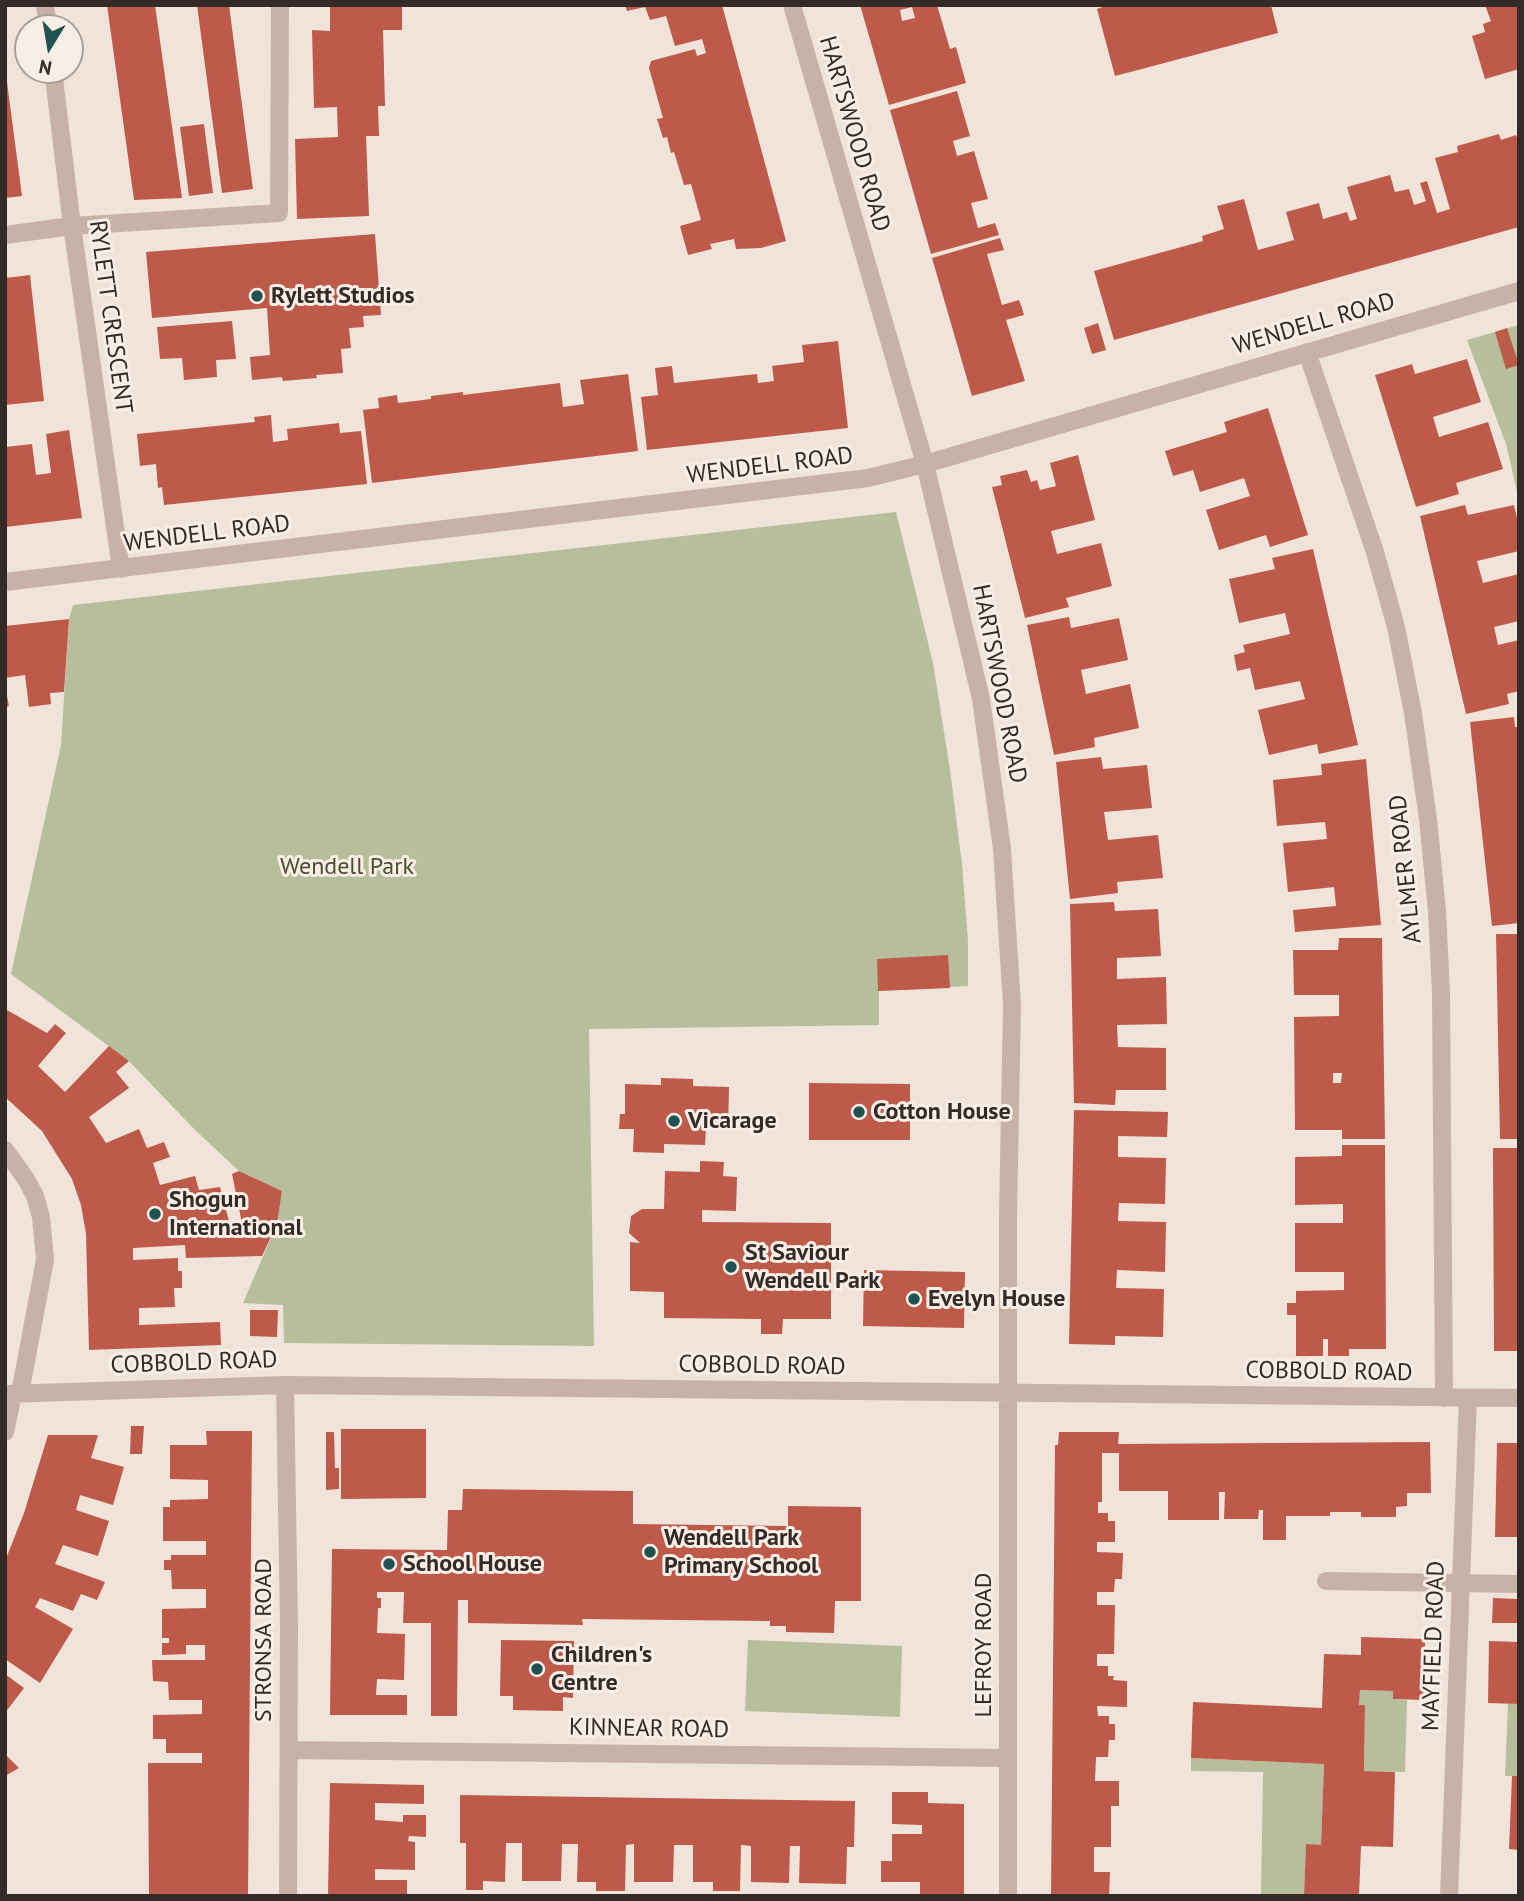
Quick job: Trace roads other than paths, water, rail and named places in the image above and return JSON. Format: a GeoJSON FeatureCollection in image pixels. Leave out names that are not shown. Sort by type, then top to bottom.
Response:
{"type":"FeatureCollection","features":[{"type":"Feature","properties":{"kind":"street"},"geometry":{"type":"LineString","coordinates":[[5,234],[72,226],[279,213],[280,5]]}},
{"type":"Feature","properties":{"kind":"street","name":"HARTSWOOD ROAD"},"geometry":{"type":"LineString","coordinates":[[792,5],[925,464],[981,699],[1002,849],[1012,1005],[1008,1393]]}},
{"type":"Feature","properties":{"kind":"street","name":"RYLETT CRESCENT"},"geometry":{"type":"LineString","coordinates":[[56,84],[72,226],[121,569]]}},
{"type":"Feature","properties":{"kind":"street","name":"WENDELL ROAD"},"geometry":{"type":"LineString","coordinates":[[5,582],[868,478],[925,464],[1519,291]]}},
{"type":"Feature","properties":{"kind":"street","name":"AYLMER ROAD"},"geometry":{"type":"LineString","coordinates":[[1307,352],[1375,552],[1396,627],[1413,713],[1428,819],[1437,911],[1441,993],[1444,1398]]}},
{"type":"Feature","properties":{"kind":"street"},"geometry":{"type":"LineString","coordinates":[[5,1150],[35,1196],[41,1217],[45,1261],[5,1432]]}},
{"type":"Feature","properties":{"kind":"street","name":"COBBOLD ROAD"},"geometry":{"type":"LineString","coordinates":[[13,1393],[285,1385],[1519,1398]]}},
{"type":"Feature","properties":{"kind":"street","name":"STRONSA ROAD"},"geometry":{"type":"LineString","coordinates":[[285,1385],[288,1896]]}},
{"type":"Feature","properties":{"kind":"street","name":"LEFROY ROAD"},"geometry":{"type":"LineString","coordinates":[[1008,1393],[1008,1896]]}},
{"type":"Feature","properties":{"kind":"street","name":"MAYFIELD ROAD"},"geometry":{"type":"LineString","coordinates":[[1449,1896],[1468,1398]]}},
{"type":"Feature","properties":{"kind":"street"},"geometry":{"type":"LineString","coordinates":[[1326,1581],[1519,1584]]}},
{"type":"Feature","properties":{"kind":"street","name":"KINNEAR ROAD"},"geometry":{"type":"LineString","coordinates":[[289,1749],[1008,1758]]}},
{"type":"Feature","properties":{"kind":"place","name":"Rylett Studios"},"geometry":{"type":"Point","coordinates":[257,296]}},
{"type":"Feature","properties":{"kind":"place","name":"Cotton House"},"geometry":{"type":"Point","coordinates":[859,1112]}},
{"type":"Feature","properties":{"kind":"place","name":"Vicarage"},"geometry":{"type":"Point","coordinates":[674,1121]}},
{"type":"Feature","properties":{"kind":"place","name":"Shogun International"},"geometry":{"type":"Point","coordinates":[155,1214]}},
{"type":"Feature","properties":{"kind":"place","name":"St Saviour Wendell Park"},"geometry":{"type":"Point","coordinates":[731,1267]}},
{"type":"Feature","properties":{"kind":"place","name":"Evelyn House"},"geometry":{"type":"Point","coordinates":[914,1299]}},
{"type":"Feature","properties":{"kind":"place","name":"Wendell Park Primary School"},"geometry":{"type":"Point","coordinates":[650,1552]}},
{"type":"Feature","properties":{"kind":"place","name":"School House"},"geometry":{"type":"Point","coordinates":[389,1564]}},
{"type":"Feature","properties":{"kind":"place","name":"Children's Centre"},"geometry":{"type":"Point","coordinates":[537,1669]}},
{"type":"Feature","properties":{"kind":"park label","name":"Wendell Park"},"geometry":{"type":"Point","coordinates":[347,867]}}]}
